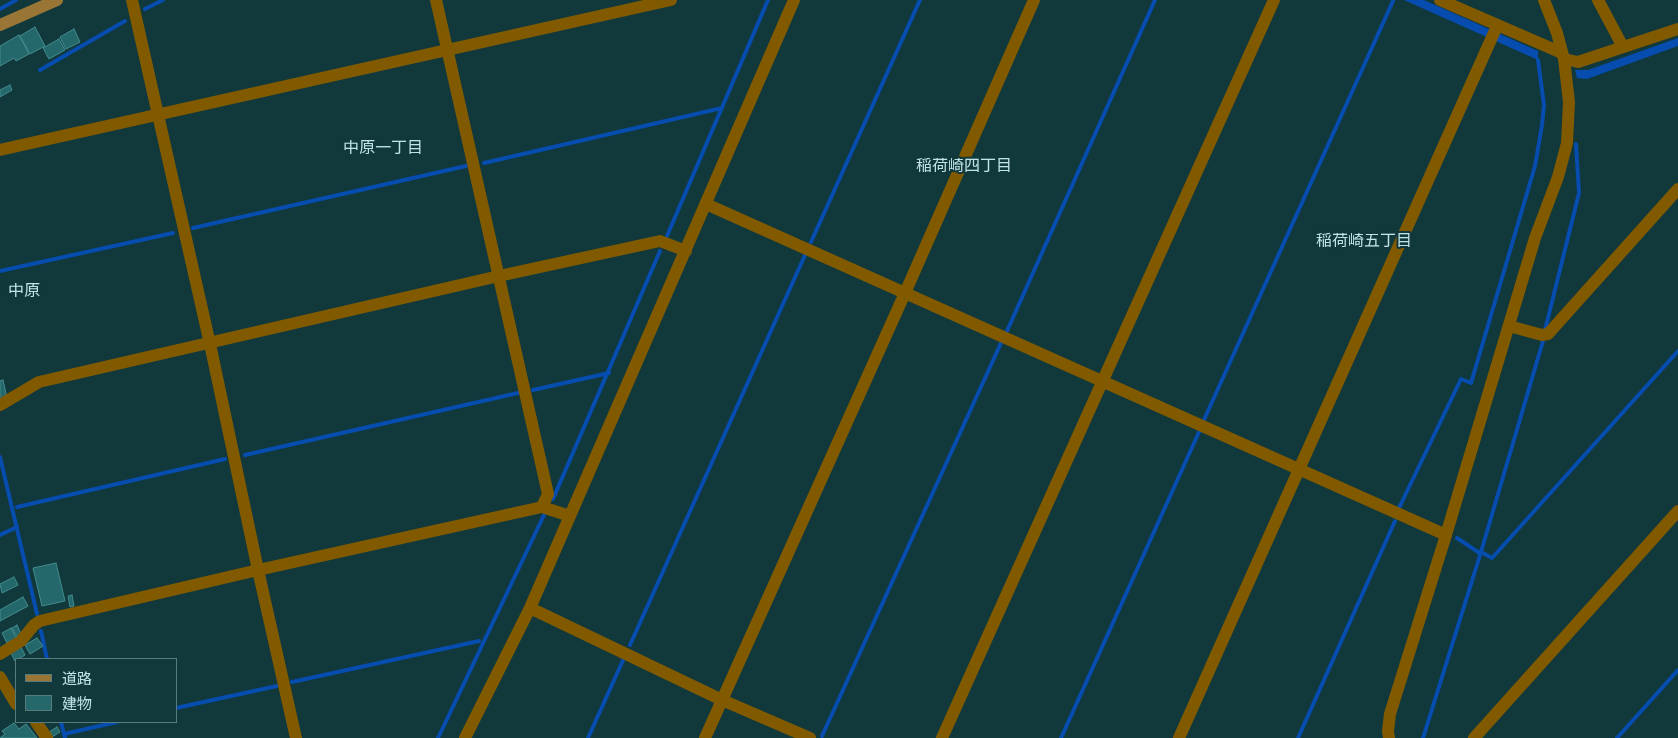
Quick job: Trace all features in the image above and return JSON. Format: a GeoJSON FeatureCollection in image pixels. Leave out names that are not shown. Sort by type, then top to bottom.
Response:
{"type":"FeatureCollection","features":[{"type":"Feature","properties":{"kind":"main road"},"geometry":{"type":"LineString","coordinates":[[0,25],[57,0]]}},
{"type":"Feature","properties":{"kind":"street"},"geometry":{"type":"LineString","coordinates":[[132,0],[210,344],[296,738]]}},
{"type":"Feature","properties":{"kind":"street"},"geometry":{"type":"LineString","coordinates":[[436,0],[548,494],[542,507]]}},
{"type":"Feature","properties":{"kind":"street"},"geometry":{"type":"LineString","coordinates":[[0,150],[671,0]]}},
{"type":"Feature","properties":{"kind":"street"},"geometry":{"type":"LineString","coordinates":[[465,738],[530,608],[794,0]]}},
{"type":"Feature","properties":{"kind":"street"},"geometry":{"type":"LineString","coordinates":[[705,738],[1034,0]]}},
{"type":"Feature","properties":{"kind":"street"},"geometry":{"type":"LineString","coordinates":[[942,738],[1274,0]]}},
{"type":"Feature","properties":{"kind":"street"},"geometry":{"type":"LineString","coordinates":[[1440,0],[1578,62],[1678,29]]}},
{"type":"Feature","properties":{"kind":"street"},"geometry":{"type":"LineString","coordinates":[[1388,738],[1390,714],[1535,238],[1558,177],[1567,143],[1569,102],[1563,56],[1557,33],[1544,0]]}},
{"type":"Feature","properties":{"kind":"street"},"geometry":{"type":"LineString","coordinates":[[1598,0],[1623,47]]}},
{"type":"Feature","properties":{"kind":"street"},"geometry":{"type":"LineString","coordinates":[[1179,738],[1300,471],[1497,26]]}},
{"type":"Feature","properties":{"kind":"street"},"geometry":{"type":"LineString","coordinates":[[1509,326],[1542,335],[1548,334],[1678,189]]}},
{"type":"Feature","properties":{"kind":"street"},"geometry":{"type":"LineString","coordinates":[[706,204],[1446,535]]}},
{"type":"Feature","properties":{"kind":"street"},"geometry":{"type":"LineString","coordinates":[[0,405],[39,382],[499,276],[660,241],[686,251]]}},
{"type":"Feature","properties":{"kind":"street"},"geometry":{"type":"LineString","coordinates":[[0,654],[21,641],[34,624],[40,621],[542,507],[570,516]]}},
{"type":"Feature","properties":{"kind":"street"},"geometry":{"type":"LineString","coordinates":[[1474,738],[1678,511]]}},
{"type":"Feature","properties":{"kind":"street"},"geometry":{"type":"LineString","coordinates":[[530,608],[722,700],[810,738]]}},
{"type":"Feature","properties":{"kind":"street"},"geometry":{"type":"LineString","coordinates":[[0,677],[15,702]]}},
{"type":"Feature","properties":{"kind":"street"},"geometry":{"type":"LineString","coordinates":[[37,723],[46,738]]}},
{"type":"Feature","properties":{"kind":"water"},"geometry":{"type":"Polygon","coordinates":[[[1404,0],[1424,0],[1538,51],[1538,60],[1404,0]]]}},
{"type":"Feature","properties":{"kind":"water"},"geometry":{"type":"Polygon","coordinates":[[[1678,38],[1678,46],[1587,79],[1577,78],[1575,70],[1588,70],[1678,38]]]}},
{"type":"Feature","properties":{"kind":"building"},"geometry":{"type":"Polygon","coordinates":[[[35,27],[45,46],[30,54],[20,36],[35,27]]]}},
{"type":"Feature","properties":{"kind":"building"},"geometry":{"type":"Polygon","coordinates":[[[74,29],[80,42],[66,49],[60,37],[74,29]]]}},
{"type":"Feature","properties":{"kind":"building"},"geometry":{"type":"Polygon","coordinates":[[[19,35],[29,54],[16,61],[14,58],[0,66],[0,46],[19,35]]]}},
{"type":"Feature","properties":{"kind":"building"},"geometry":{"type":"Polygon","coordinates":[[[59,39],[65,50],[49,59],[43,48],[59,39]]]}},
{"type":"Feature","properties":{"kind":"building"},"geometry":{"type":"Polygon","coordinates":[[[10,85],[12,90],[0,97],[0,90],[10,85]]]}},
{"type":"Feature","properties":{"kind":"building"},"geometry":{"type":"Polygon","coordinates":[[[3,380],[7,398],[0,400],[0,381],[3,380]]]}},
{"type":"Feature","properties":{"kind":"building"},"geometry":{"type":"Polygon","coordinates":[[[56,563],[65,601],[42,606],[33,568],[56,563]]]}},
{"type":"Feature","properties":{"kind":"building"},"geometry":{"type":"Polygon","coordinates":[[[14,577],[18,585],[2,593],[0,584],[14,577]]]}},
{"type":"Feature","properties":{"kind":"building"},"geometry":{"type":"Polygon","coordinates":[[[72,595],[74,606],[70,607],[68,596],[72,595]]]}},
{"type":"Feature","properties":{"kind":"building"},"geometry":{"type":"Polygon","coordinates":[[[23,597],[28,606],[0,621],[0,610],[23,597]]]}},
{"type":"Feature","properties":{"kind":"building"},"geometry":{"type":"Polygon","coordinates":[[[17,625],[21,634],[17,637],[12,628],[17,625]]]}},
{"type":"Feature","properties":{"kind":"building"},"geometry":{"type":"Polygon","coordinates":[[[11,628],[16,638],[7,643],[2,633],[11,628]]]}},
{"type":"Feature","properties":{"kind":"building"},"geometry":{"type":"Polygon","coordinates":[[[37,638],[43,646],[30,654],[25,645],[37,638]]]}},
{"type":"Feature","properties":{"kind":"building"},"geometry":{"type":"Polygon","coordinates":[[[21,647],[25,655],[15,658],[15,661],[11,653],[21,647]]]}},
{"type":"Feature","properties":{"kind":"building"},"geometry":{"type":"Polygon","coordinates":[[[14,723],[19,729],[26,724],[37,738],[0,738],[5,734],[2,731],[14,723]]]}},
{"type":"Feature","properties":{"kind":"building"},"geometry":{"type":"Polygon","coordinates":[[[57,727],[60,732],[52,737],[49,732],[57,727]]]}},
{"type":"Feature","properties":{"kind":"waterway"},"geometry":{"type":"LineString","coordinates":[[0,9],[16,0]]}},
{"type":"Feature","properties":{"kind":"waterway"},"geometry":{"type":"LineString","coordinates":[[145,9],[163,0]]}},
{"type":"Feature","properties":{"kind":"waterway"},"geometry":{"type":"LineString","coordinates":[[667,236],[768,0]]}},
{"type":"Feature","properties":{"kind":"waterway"},"geometry":{"type":"LineString","coordinates":[[811,242],[920,0]]}},
{"type":"Feature","properties":{"kind":"waterway"},"geometry":{"type":"LineString","coordinates":[[1007,331],[1155,0]]}},
{"type":"Feature","properties":{"kind":"waterway"},"geometry":{"type":"LineString","coordinates":[[1203,422],[1393,1]]}},
{"type":"Feature","properties":{"kind":"waterway"},"geometry":{"type":"LineString","coordinates":[[40,70],[125,21]]}},
{"type":"Feature","properties":{"kind":"waterway"},"geometry":{"type":"LineString","coordinates":[[1399,508],[1461,379],[1471,383],[1535,166],[1544,105],[1538,60]]}},
{"type":"Feature","properties":{"kind":"waterway"},"geometry":{"type":"LineString","coordinates":[[484,163],[722,108]]}},
{"type":"Feature","properties":{"kind":"waterway"},"geometry":{"type":"LineString","coordinates":[[1545,330],[1579,193],[1576,144]]}},
{"type":"Feature","properties":{"kind":"waterway"},"geometry":{"type":"LineString","coordinates":[[193,228],[466,166]]}},
{"type":"Feature","properties":{"kind":"waterway"},"geometry":{"type":"LineString","coordinates":[[0,271],[173,233]]}},
{"type":"Feature","properties":{"kind":"waterway"},"geometry":{"type":"LineString","coordinates":[[553,499],[660,251]]}},
{"type":"Feature","properties":{"kind":"waterway"},"geometry":{"type":"LineString","coordinates":[[630,645],[805,255]]}},
{"type":"Feature","properties":{"kind":"waterway"},"geometry":{"type":"LineString","coordinates":[[1423,738],[1481,552],[1543,341]]}},
{"type":"Feature","properties":{"kind":"waterway"},"geometry":{"type":"LineString","coordinates":[[822,736],[1001,343]]}},
{"type":"Feature","properties":{"kind":"waterway"},"geometry":{"type":"LineString","coordinates":[[1481,552],[1492,558],[1678,351]]}},
{"type":"Feature","properties":{"kind":"waterway"},"geometry":{"type":"LineString","coordinates":[[533,390],[609,373]]}},
{"type":"Feature","properties":{"kind":"waterway"},"geometry":{"type":"LineString","coordinates":[[245,455],[518,393]]}},
{"type":"Feature","properties":{"kind":"waterway"},"geometry":{"type":"LineString","coordinates":[[1061,738],[1199,432]]}},
{"type":"Feature","properties":{"kind":"waterway"},"geometry":{"type":"LineString","coordinates":[[0,457],[37,614]]}},
{"type":"Feature","properties":{"kind":"waterway"},"geometry":{"type":"LineString","coordinates":[[17,507],[225,459]]}},
{"type":"Feature","properties":{"kind":"waterway"},"geometry":{"type":"LineString","coordinates":[[438,738],[544,515]]}},
{"type":"Feature","properties":{"kind":"waterway"},"geometry":{"type":"LineString","coordinates":[[1298,738],[1395,521]]}},
{"type":"Feature","properties":{"kind":"waterway"},"geometry":{"type":"LineString","coordinates":[[0,535],[17,527]]}},
{"type":"Feature","properties":{"kind":"waterway"},"geometry":{"type":"LineString","coordinates":[[1457,538],[1481,554]]}},
{"type":"Feature","properties":{"kind":"waterway"},"geometry":{"type":"LineString","coordinates":[[41,631],[47,658]]}},
{"type":"Feature","properties":{"kind":"waterway"},"geometry":{"type":"LineString","coordinates":[[292,682],[479,641]]}},
{"type":"Feature","properties":{"kind":"waterway"},"geometry":{"type":"LineString","coordinates":[[588,738],[624,658]]}},
{"type":"Feature","properties":{"kind":"waterway"},"geometry":{"type":"LineString","coordinates":[[1617,738],[1678,670]]}},
{"type":"Feature","properties":{"kind":"waterway"},"geometry":{"type":"LineString","coordinates":[[178,708],[277,686]]}},
{"type":"Feature","properties":{"kind":"waterway"},"geometry":{"type":"LineString","coordinates":[[61,723],[65,738]]}},
{"type":"Feature","properties":{"kind":"waterway"},"geometry":{"type":"LineString","coordinates":[[64,734],[113,723]]}},
{"type":"Feature","properties":{"kind":"district","name":"中原一丁目"},"geometry":{"type":"Point","coordinates":[383,148]}},
{"type":"Feature","properties":{"kind":"district","name":"稲荷崎四丁目"},"geometry":{"type":"Point","coordinates":[964,166]}},
{"type":"Feature","properties":{"kind":"district","name":"稲荷崎五丁目"},"geometry":{"type":"Point","coordinates":[1364,241]}},
{"type":"Feature","properties":{"kind":"district","name":"中原"},"geometry":{"type":"Point","coordinates":[24,291]}}]}
